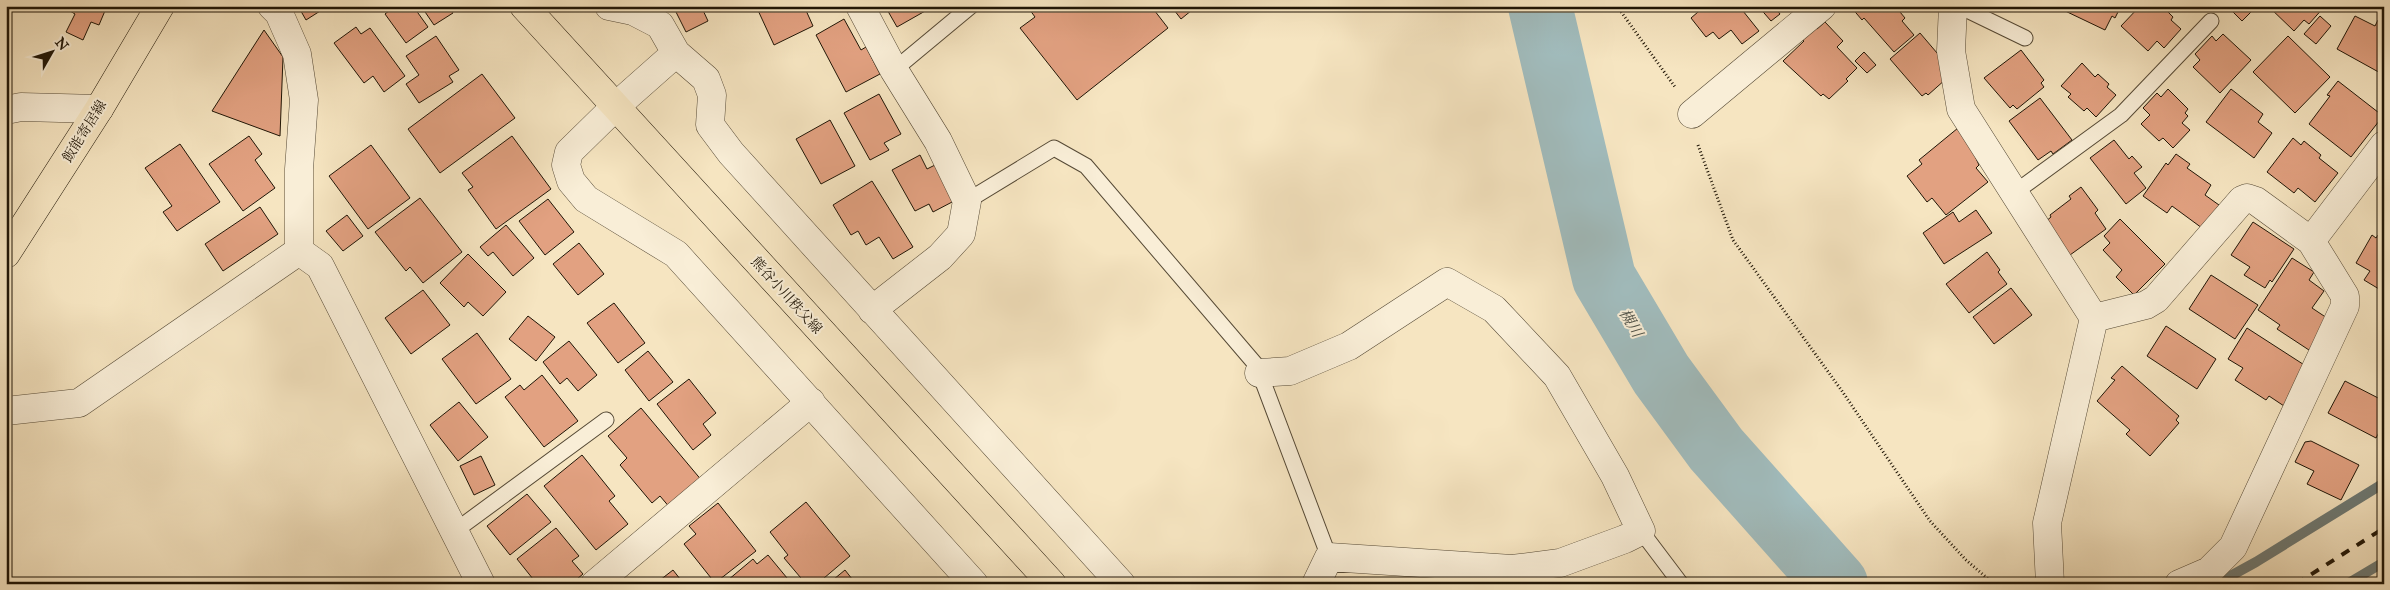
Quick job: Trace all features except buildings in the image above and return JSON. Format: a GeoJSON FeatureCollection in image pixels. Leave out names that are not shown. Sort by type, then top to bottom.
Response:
{"type":"FeatureCollection","features":[{"type":"Feature","properties":{"kind":"main road","name":"飯能寄居線"},"geometry":{"type":"LineString","coordinates":[[6,254],[99,109],[160,6]]}},
{"type":"Feature","properties":{"kind":"main road","name":"熊谷小川秩父線"},"geometry":{"type":"LineString","coordinates":[[524,6],[1052,584]]}},
{"type":"Feature","properties":{"kind":"street"},"geometry":{"type":"LineString","coordinates":[[272,6],[279,13],[297,54],[304,100],[299,169],[300,251]]}},
{"type":"Feature","properties":{"kind":"street"},"geometry":{"type":"LineString","coordinates":[[609,6],[634,11],[660,25],[676,53],[706,79],[712,95],[710,125],[726,146],[1121,584]]}},
{"type":"Feature","properties":{"kind":"street"},"geometry":{"type":"LineString","coordinates":[[860,6],[894,70],[938,141],[967,201],[961,234],[940,257],[872,310]]}},
{"type":"Feature","properties":{"kind":"street"},"geometry":{"type":"LineString","coordinates":[[1692,114],[1822,6]]}},
{"type":"Feature","properties":{"kind":"street"},"geometry":{"type":"LineString","coordinates":[[1953,6],[1951,51],[1961,109],[2094,318],[2047,523],[2050,584]]}},
{"type":"Feature","properties":{"kind":"street"},"geometry":{"type":"LineString","coordinates":[[676,53],[615,107],[569,152],[566,164],[571,180],[586,199],[676,254],[974,584]]}},
{"type":"Feature","properties":{"kind":"street"},"geometry":{"type":"LineString","coordinates":[[6,110],[21,107],[99,109]]}},
{"type":"Feature","properties":{"kind":"street"},"geometry":{"type":"LineString","coordinates":[[2311,241],[2384,145]]}},
{"type":"Feature","properties":{"kind":"street"},"geometry":{"type":"LineString","coordinates":[[2094,318],[2146,305],[2156,298],[2242,200],[2248,198],[2256,201],[2311,241],[2342,288],[2345,296],[2345,306],[2233,547],[2209,571],[2179,584]]}},
{"type":"Feature","properties":{"kind":"street"},"geometry":{"type":"LineString","coordinates":[[6,411],[80,403],[300,251]]}},
{"type":"Feature","properties":{"kind":"street"},"geometry":{"type":"LineString","coordinates":[[300,251],[320,266],[481,584]]}},
{"type":"Feature","properties":{"kind":"street"},"geometry":{"type":"LineString","coordinates":[[1259,373],[1290,371],[1349,346],[1447,282],[1494,310],[1556,376],[1615,476],[1641,531],[1625,539],[1560,563],[1512,569],[1329,557],[1316,584]]}},
{"type":"Feature","properties":{"kind":"street"},"geometry":{"type":"LineString","coordinates":[[595,584],[811,402]]}},
{"type":"Feature","properties":{"kind":"lane"},"geometry":{"type":"LineString","coordinates":[[894,70],[971,6]]}},
{"type":"Feature","properties":{"kind":"lane"},"geometry":{"type":"LineString","coordinates":[[1959,6],[2025,38]]}},
{"type":"Feature","properties":{"kind":"lane"},"geometry":{"type":"LineString","coordinates":[[2014,193],[2121,116],[2210,20]]}},
{"type":"Feature","properties":{"kind":"lane"},"geometry":{"type":"LineString","coordinates":[[967,201],[1054,148],[1086,166],[1250,358],[1259,373],[1329,557]]}},
{"type":"Feature","properties":{"kind":"lane"},"geometry":{"type":"LineString","coordinates":[[455,531],[606,420]]}},
{"type":"Feature","properties":{"kind":"lane"},"geometry":{"type":"LineString","coordinates":[[1641,531],[1681,584]]}},
{"type":"Feature","properties":{"kind":"path"},"geometry":{"type":"LineString","coordinates":[[1617,6],[1680,94],[1692,114],[1698,145],[1732,240],[1842,391],[1930,521],[1966,560],[1994,584]]}},
{"type":"Feature","properties":{"kind":"waterway","name":"槻川"},"geometry":{"type":"LineString","coordinates":[[1540,6],[1604,278],[1661,374],[1716,449],[1836,584]]}},
{"type":"Feature","properties":{"kind":"waterway"},"geometry":{"type":"LineString","coordinates":[[2216,584],[2256,562],[2384,483]]}},
{"type":"Feature","properties":{"kind":"waterway"},"geometry":{"type":"LineString","coordinates":[[2347,584],[2384,562]]}},
{"type":"Feature","properties":{"kind":"railway"},"geometry":{"type":"LineString","coordinates":[[2296,584],[2384,528]]}}]}
